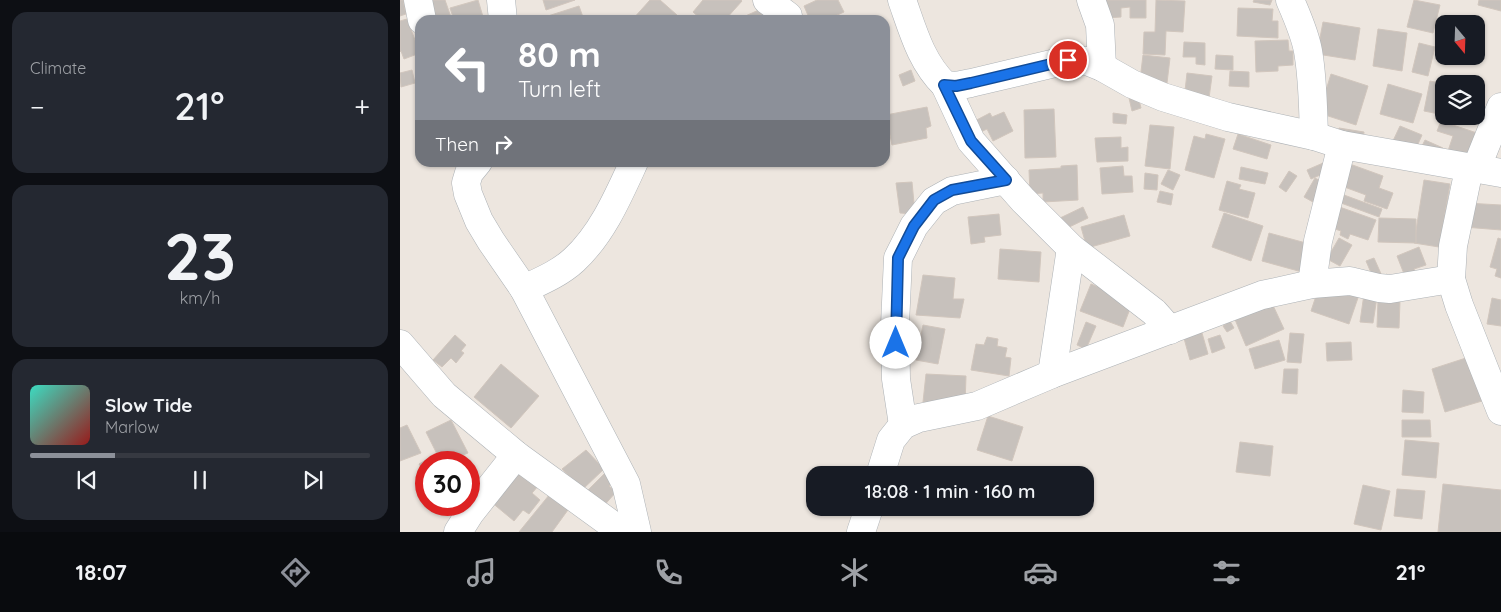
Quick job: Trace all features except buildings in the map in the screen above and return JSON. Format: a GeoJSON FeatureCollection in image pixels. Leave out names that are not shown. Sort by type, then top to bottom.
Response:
{"type":"FeatureCollection","features":[{"type":"Feature","properties":{"kind":"street"},"geometry":{"type":"LineString","coordinates":[[418,0],[421,15]]}},
{"type":"Feature","properties":{"kind":"street"},"geometry":{"type":"LineString","coordinates":[[502,0],[503,15]]}},
{"type":"Feature","properties":{"kind":"street"},"geometry":{"type":"LineString","coordinates":[[902,0],[915,39],[932,73],[944,85],[971,141],[1071,248],[1154,312],[1170,330]]}},
{"type":"Feature","properties":{"kind":"street"},"geometry":{"type":"LineString","coordinates":[[1091,0],[1100,25],[1102,67]]}},
{"type":"Feature","properties":{"kind":"street"},"geometry":{"type":"LineString","coordinates":[[1290,0],[1308,50],[1312,82],[1314,136]]}},
{"type":"Feature","properties":{"kind":"street"},"geometry":{"type":"LineString","coordinates":[[944,85],[956,86],[971,83],[1068,60],[1086,62],[1102,67],[1132,84],[1163,97],[1228,116],[1314,136],[1342,145],[1482,170]]}},
{"type":"Feature","properties":{"kind":"street"},"geometry":{"type":"LineString","coordinates":[[1501,107],[1482,170],[1453,246],[1451,278],[1459,305],[1501,411]]}},
{"type":"Feature","properties":{"kind":"street"},"geometry":{"type":"LineString","coordinates":[[1312,284],[1318,241],[1342,145]]}},
{"type":"Feature","properties":{"kind":"street"},"geometry":{"type":"LineString","coordinates":[[524,289],[573,262],[595,238],[631,167]]}},
{"type":"Feature","properties":{"kind":"street"},"geometry":{"type":"LineString","coordinates":[[467,169],[468,194],[479,220],[490,241],[524,289],[626,484],[638,532]]}},
{"type":"Feature","properties":{"kind":"street"},"geometry":{"type":"LineString","coordinates":[[903,425],[896,379],[895,325],[898,258],[914,226],[934,200],[952,190],[1006,180]]}},
{"type":"Feature","properties":{"kind":"street"},"geometry":{"type":"LineString","coordinates":[[1052,374],[1071,248]]}},
{"type":"Feature","properties":{"kind":"street"},"geometry":{"type":"LineString","coordinates":[[883,466],[891,440],[903,425],[919,418],[977,406],[1052,374],[1262,295],[1312,284],[1350,281],[1385,289],[1451,278]]}},
{"type":"Feature","properties":{"kind":"street"},"geometry":{"type":"LineString","coordinates":[[400,344],[444,394],[516,455],[622,532]]}},
{"type":"Feature","properties":{"kind":"street"},"geometry":{"type":"LineString","coordinates":[[458,532],[470,513],[516,455]]}},
{"type":"Feature","properties":{"kind":"street"},"geometry":{"type":"LineString","coordinates":[[861,532],[866,516]]}},
{"type":"Feature","properties":{"kind":"route"},"geometry":{"type":"LineString","coordinates":[[896,343],[898,258],[914,226],[934,200],[952,190],[1006,180],[971,141],[944,85],[956,86],[971,83],[1068,60]]}}]}
